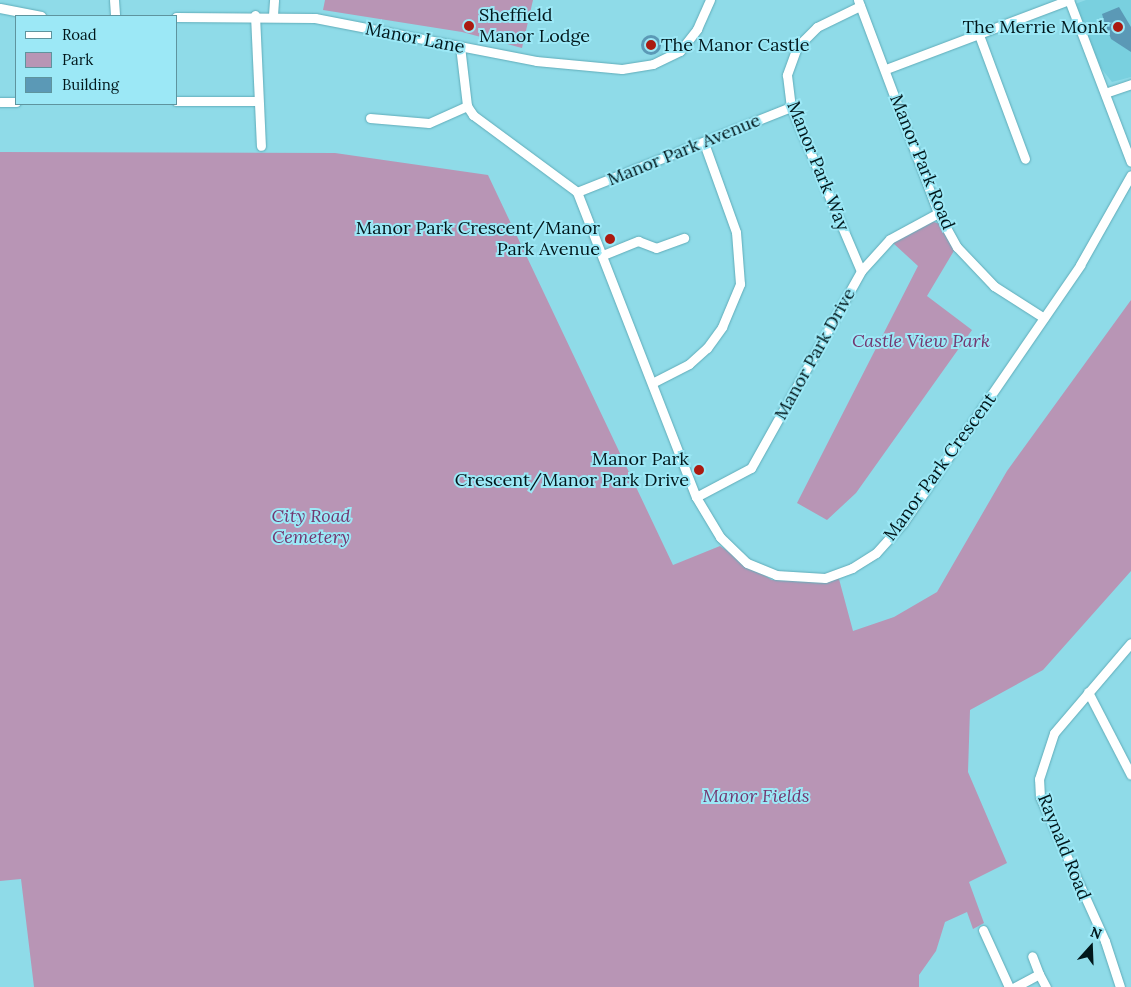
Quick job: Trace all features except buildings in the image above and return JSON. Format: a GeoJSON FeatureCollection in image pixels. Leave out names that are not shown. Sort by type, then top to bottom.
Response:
{"type":"FeatureCollection","features":[{"type":"Feature","properties":{"kind":"street"},"geometry":{"type":"LineString","coordinates":[[114,0],[115,15]]}},
{"type":"Feature","properties":{"kind":"street"},"geometry":{"type":"LineString","coordinates":[[273,15],[274,0]]}},
{"type":"Feature","properties":{"kind":"street","name":"Manor Lane"},"geometry":{"type":"LineString","coordinates":[[178,17],[273,15],[568,65],[643,67],[664,60],[686,44],[710,0]]}},
{"type":"Feature","properties":{"kind":"street"},"geometry":{"type":"LineString","coordinates":[[886,70],[1069,0],[1131,162]]}},
{"type":"Feature","properties":{"kind":"street","name":"Manor Park Road"},"geometry":{"type":"LineString","coordinates":[[859,3],[886,70],[938,213],[957,247],[994,286],[1044,318]]}},
{"type":"Feature","properties":{"kind":"street","name":"Manor Park Way"},"geometry":{"type":"LineString","coordinates":[[859,3],[817,27],[798,47],[787,75],[791,107],[861,271]]}},
{"type":"Feature","properties":{"kind":"street"},"geometry":{"type":"LineString","coordinates":[[0,8],[36,15]]}},
{"type":"Feature","properties":{"kind":"street"},"geometry":{"type":"LineString","coordinates":[[255,15],[261,146]]}},
{"type":"Feature","properties":{"kind":"street"},"geometry":{"type":"LineString","coordinates":[[978,35],[1025,159]]}},
{"type":"Feature","properties":{"kind":"street"},"geometry":{"type":"LineString","coordinates":[[460,46],[467,106],[487,128],[577,192]]}},
{"type":"Feature","properties":{"kind":"street"},"geometry":{"type":"LineString","coordinates":[[1105,93],[1131,84]]}},
{"type":"Feature","properties":{"kind":"street"},"geometry":{"type":"LineString","coordinates":[[178,102],[258,101]]}},
{"type":"Feature","properties":{"kind":"street"},"geometry":{"type":"LineString","coordinates":[[0,102],[15,102]]}},
{"type":"Feature","properties":{"kind":"street"},"geometry":{"type":"LineString","coordinates":[[370,118],[429,122],[467,106]]}},
{"type":"Feature","properties":{"kind":"street","name":"Manor Park Avenue"},"geometry":{"type":"LineString","coordinates":[[577,192],[791,107]]}},
{"type":"Feature","properties":{"kind":"street"},"geometry":{"type":"LineString","coordinates":[[654,382],[689,364],[707,348],[722,327],[740,284],[736,232],[704,142]]}},
{"type":"Feature","properties":{"kind":"street","name":"Manor Park Crescent"},"geometry":{"type":"LineString","coordinates":[[577,192],[654,382],[696,497],[720,537],[747,563],[802,579],[852,568],[876,553],[903,524],[1080,266],[1131,175]]}},
{"type":"Feature","properties":{"kind":"street","name":"Manor Park Drive"},"geometry":{"type":"LineString","coordinates":[[696,497],[752,468],[861,271],[890,239],[938,213]]}},
{"type":"Feature","properties":{"kind":"street"},"geometry":{"type":"LineString","coordinates":[[602,255],[638,242],[656,248],[684,238]]}},
{"type":"Feature","properties":{"kind":"street","name":"Raynald Road"},"geometry":{"type":"LineString","coordinates":[[1120,987],[1040,797],[1047,747],[1088,692],[1131,643]]}},
{"type":"Feature","properties":{"kind":"street"},"geometry":{"type":"LineString","coordinates":[[1088,692],[1131,774]]}},
{"type":"Feature","properties":{"kind":"street"},"geometry":{"type":"LineString","coordinates":[[983,930],[1009,987]]}},
{"type":"Feature","properties":{"kind":"street"},"geometry":{"type":"LineString","coordinates":[[1032,956],[1046,987]]}},
{"type":"Feature","properties":{"kind":"street"},"geometry":{"type":"LineString","coordinates":[[1015,987],[1039,974]]}},
{"type":"Feature","properties":{"kind":"shaded area"},"geometry":{"type":"Polygon","coordinates":[[[1086,0],[1131,0],[1131,77],[1112,82],[1101,68],[1075,4],[1086,0]]]}},
{"type":"Feature","properties":{"kind":"green space","name":"Sheffield Manor Lodge"},"geometry":{"type":"Polygon","coordinates":[[[325,0],[533,0],[522,48],[462,32],[323,10],[325,0]]]}},
{"type":"Feature","properties":{"kind":"green space"},"geometry":{"type":"Polygon","coordinates":[[[0,152],[335,153],[488,175],[673,565],[720,546],[772,580],[839,579],[853,631],[894,617],[937,592],[1007,471],[1131,300],[1131,571],[1043,670],[970,710],[968,772],[1007,863],[969,882],[984,923],[973,929],[967,912],[945,922],[936,951],[919,975],[919,987],[34,987],[21,879],[0,881],[0,152]]]}},
{"type":"Feature","properties":{"kind":"green space","name":"Castle View Park"},"geometry":{"type":"Polygon","coordinates":[[[931,221],[940,224],[955,249],[927,296],[972,330],[856,493],[827,520],[797,503],[918,266],[893,243],[931,221]]]}},
{"type":"Feature","properties":{"kind":"place","name":"Sheffield Manor Lodge"},"geometry":{"type":"Point","coordinates":[469,26]}},
{"type":"Feature","properties":{"kind":"place","name":"The Merrie Monk"},"geometry":{"type":"Point","coordinates":[1118,27]}},
{"type":"Feature","properties":{"kind":"place","name":"The Manor Castle"},"geometry":{"type":"Point","coordinates":[651,45]}},
{"type":"Feature","properties":{"kind":"place","name":"Manor Park Crescent/Manor Park Avenue"},"geometry":{"type":"Point","coordinates":[610,239]}},
{"type":"Feature","properties":{"kind":"place","name":"Manor Park Crescent/Manor Park Drive"},"geometry":{"type":"Point","coordinates":[699,470]}},
{"type":"Feature","properties":{"kind":"park label","name":"City Road Cemetery"},"geometry":{"type":"Point","coordinates":[311,527]}},
{"type":"Feature","properties":{"kind":"park label","name":"Manor Fields"},"geometry":{"type":"Point","coordinates":[756,796]}}]}
